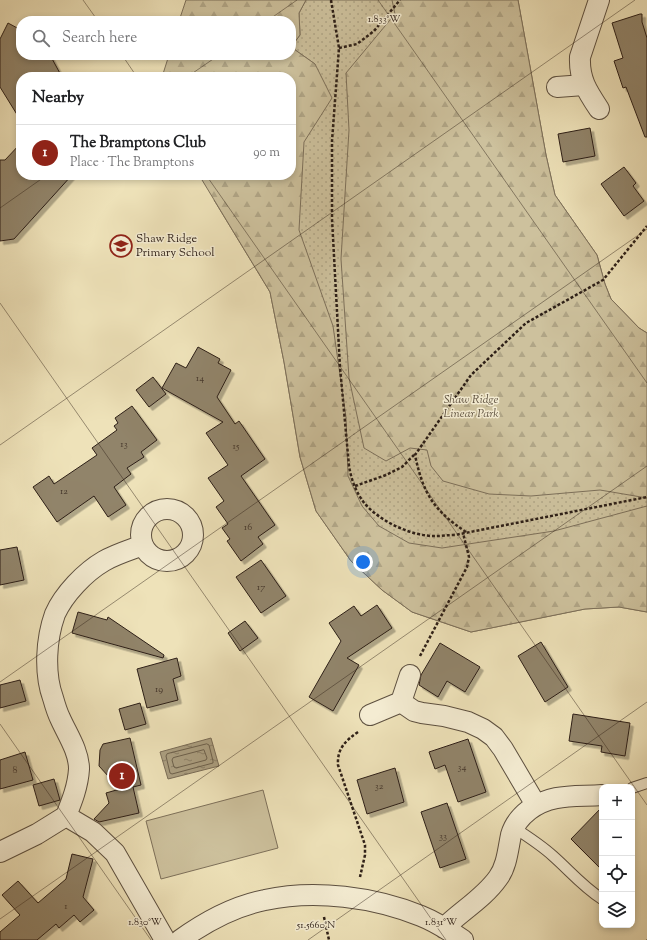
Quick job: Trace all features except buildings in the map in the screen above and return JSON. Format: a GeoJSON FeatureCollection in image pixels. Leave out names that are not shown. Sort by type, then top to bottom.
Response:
{"type":"FeatureCollection","features":[{"type":"Feature","properties":{"kind":"street"},"geometry":{"type":"LineString","coordinates":[[599,0],[580,57],[580,74],[584,85],[600,110]]}},
{"type":"Feature","properties":{"kind":"street"},"geometry":{"type":"LineString","coordinates":[[557,87],[584,85]]}},
{"type":"Feature","properties":{"kind":"street"},"geometry":{"type":"LineString","coordinates":[[0,852],[37,834],[66,816],[75,793],[79,769],[78,759],[74,747],[59,717],[52,696],[48,669],[49,639],[56,614],[69,591],[86,574],[103,561],[143,545]]}},
{"type":"Feature","properties":{"kind":"street"},"geometry":{"type":"LineString","coordinates":[[370,715],[401,702],[410,675]]}},
{"type":"Feature","properties":{"kind":"street"},"geometry":{"type":"LineString","coordinates":[[401,702],[414,711],[468,722],[483,729],[494,737],[503,749],[536,805]]}},
{"type":"Feature","properties":{"kind":"street"},"geometry":{"type":"LineString","coordinates":[[444,928],[499,878],[506,863],[513,827],[522,815],[536,805],[553,798],[599,795]]}},
{"type":"Feature","properties":{"kind":"street"},"geometry":{"type":"LineString","coordinates":[[66,816],[93,832],[115,853],[165,940]]}},
{"type":"Feature","properties":{"kind":"street"},"geometry":{"type":"LineString","coordinates":[[180,940],[198,927],[241,907],[264,900],[291,896],[355,898],[401,909],[422,917],[463,940]]}},
{"type":"Feature","properties":{"kind":"lane"},"geometry":{"type":"LineString","coordinates":[[635,787],[647,783]]}},
{"type":"Feature","properties":{"kind":"lane"},"geometry":{"type":"LineString","coordinates":[[513,827],[535,841],[579,881],[599,897]]}},
{"type":"Feature","properties":{"kind":"path"},"geometry":{"type":"LineString","coordinates":[[331,0],[339,48],[332,141],[332,219],[340,367],[347,450],[351,477],[363,501],[374,512],[388,522],[417,534],[435,536],[463,533],[647,497]]}},
{"type":"Feature","properties":{"kind":"path"},"geometry":{"type":"LineString","coordinates":[[339,48],[357,44],[374,31],[400,0]]}},
{"type":"Feature","properties":{"kind":"path"},"geometry":{"type":"LineString","coordinates":[[355,486],[402,467],[415,455],[471,375],[526,323],[603,280],[647,226]]}},
{"type":"Feature","properties":{"kind":"path"},"geometry":{"type":"LineString","coordinates":[[415,455],[425,491],[435,506],[449,521],[466,532]]}},
{"type":"Feature","properties":{"kind":"path"},"geometry":{"type":"LineString","coordinates":[[410,675],[467,567],[468,557],[463,533]]}},
{"type":"Feature","properties":{"kind":"path"},"geometry":{"type":"LineString","coordinates":[[355,898],[365,855],[365,845],[338,765],[338,758],[340,749],[345,742],[358,732],[370,715]]}},
{"type":"Feature","properties":{"kind":"green space"},"geometry":{"type":"Polygon","coordinates":[[[186,0],[306,0],[299,13],[300,35],[296,40],[296,16],[181,16],[186,0]]]}},
{"type":"Feature","properties":{"kind":"green space","name":"Shaw Ridge Linear Park"},"geometry":{"type":"Polygon","coordinates":[[[306,0],[518,0],[546,155],[555,195],[597,255],[611,299],[639,328],[647,333],[647,612],[619,607],[585,609],[471,632],[412,612],[382,590],[351,561],[316,511],[300,457],[284,362],[270,292],[214,200],[276,180],[296,180],[296,152],[315,64],[296,51],[296,40],[300,35],[299,13],[306,0]]]}},
{"type":"Feature","properties":{"kind":"green space"},"geometry":{"type":"Polygon","coordinates":[[[392,0],[518,0],[546,155],[555,195],[597,255],[611,299],[639,328],[647,333],[647,498],[600,490],[531,496],[489,494],[443,481],[431,466],[427,450],[410,448],[386,461],[364,448],[349,378],[341,259],[349,130],[346,73],[395,14],[392,0]]]}},
{"type":"Feature","properties":{"kind":"green space"},"geometry":{"type":"Polygon","coordinates":[[[296,51],[315,64],[332,98],[304,142],[299,230],[333,326],[346,417],[348,476],[362,506],[379,526],[409,543],[442,548],[554,531],[647,506],[647,612],[619,607],[585,609],[471,632],[412,612],[382,590],[351,561],[316,511],[300,457],[284,362],[270,292],[202,180],[296,180],[296,72],[164,72],[167,60],[296,60],[296,51]]]}},
{"type":"Feature","properties":{"kind":"green space"},"geometry":{"type":"Polygon","coordinates":[[[263,790],[278,848],[161,879],[146,821],[263,790]]]}},
{"type":"Feature","properties":{"kind":"water"},"geometry":{"type":"Polygon","coordinates":[[[211,738],[219,766],[168,779],[160,752],[211,738]]]}},
{"type":"Feature","properties":{"kind":"place","name":"Shaw Ridge Primary School"},"geometry":{"type":"Point","coordinates":[121,246]}},
{"type":"Feature","properties":{"kind":"place","name":"The Bramptons Club"},"geometry":{"type":"Point","coordinates":[122,776]}}]}
